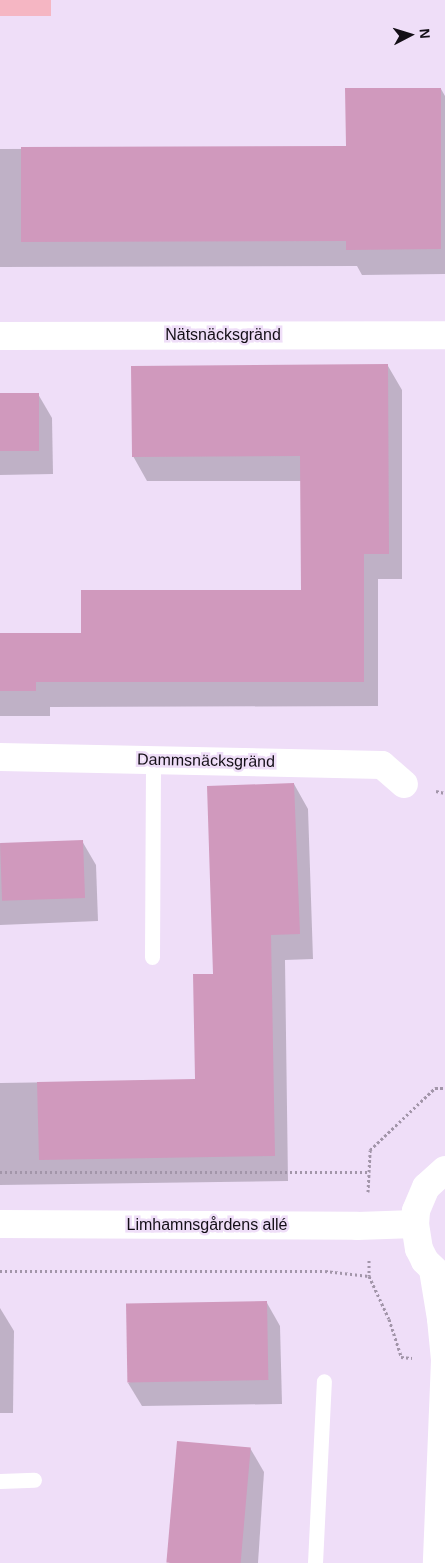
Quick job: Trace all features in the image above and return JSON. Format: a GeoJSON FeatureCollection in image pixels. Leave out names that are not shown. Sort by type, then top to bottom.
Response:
{"type":"FeatureCollection","features":[{"type":"Feature","properties":{"kind":"street","name":"Nätsnäcksgränd"},"geometry":{"type":"LineString","coordinates":[[0,336],[445,335]]}},
{"type":"Feature","properties":{"kind":"street","name":"Dammsnäcksgränd"},"geometry":{"type":"LineString","coordinates":[[0,757],[382,765],[404,784]]}},
{"type":"Feature","properties":{"kind":"street"},"geometry":{"type":"LineString","coordinates":[[437,1563],[445,1360],[439,1275],[419,1249],[415,1224],[416,1211],[423,1193],[434,1178],[445,1169]]}},
{"type":"Feature","properties":{"kind":"street","name":"Limhamnsgårdens allé"},"geometry":{"type":"LineString","coordinates":[[0,1224],[348,1226],[415,1224]]}},
{"type":"Feature","properties":{"kind":"lane"},"geometry":{"type":"LineString","coordinates":[[152,957],[153,760]]}},
{"type":"Feature","properties":{"kind":"lane"},"geometry":{"type":"LineString","coordinates":[[315,1563],[324,1381]]}},
{"type":"Feature","properties":{"kind":"lane"},"geometry":{"type":"LineString","coordinates":[[0,1481],[34,1480]]}},
{"type":"Feature","properties":{"kind":"path"},"geometry":{"type":"LineString","coordinates":[[0,1172],[369,1172],[370,1150],[435,1088],[445,1088]]}},
{"type":"Feature","properties":{"kind":"path"},"geometry":{"type":"LineString","coordinates":[[0,1271],[325,1271],[369,1276],[389,1319],[401,1357],[445,1360]]}},
{"type":"Feature","properties":{"kind":"shaded area"},"geometry":{"type":"Polygon","coordinates":[[[0,0],[51,0],[51,16],[0,16],[0,0]]]}},
{"type":"Feature","properties":{"kind":"building"},"geometry":{"type":"Polygon","coordinates":[[[345,88],[441,88],[441,249],[346,250],[346,241],[21,242],[21,147],[346,146],[345,88]]]}},
{"type":"Feature","properties":{"kind":"building"},"geometry":{"type":"Polygon","coordinates":[[[388,364],[389,554],[364,554],[364,682],[36,682],[36,691],[0,691],[0,633],[81,633],[81,590],[301,590],[300,456],[132,457],[131,366],[388,364]]]}},
{"type":"Feature","properties":{"kind":"building"},"geometry":{"type":"Polygon","coordinates":[[[0,393],[39,393],[39,451],[0,451],[0,393]]]}},
{"type":"Feature","properties":{"kind":"building"},"geometry":{"type":"Polygon","coordinates":[[[294,783],[300,934],[271,935],[275,1156],[39,1160],[37,1082],[195,1079],[193,974],[213,974],[207,786],[294,783]]]}},
{"type":"Feature","properties":{"kind":"building"},"geometry":{"type":"Polygon","coordinates":[[[83,840],[85,898],[2,901],[0,843],[83,840]]]}},
{"type":"Feature","properties":{"kind":"building"},"geometry":{"type":"Polygon","coordinates":[[[267,1301],[268,1380],[127,1382],[126,1303],[267,1301]]]}},
{"type":"Feature","properties":{"kind":"building"},"geometry":{"type":"Polygon","coordinates":[[[177,1441],[251,1447],[241,1563],[166,1563],[177,1441]]]}}]}
